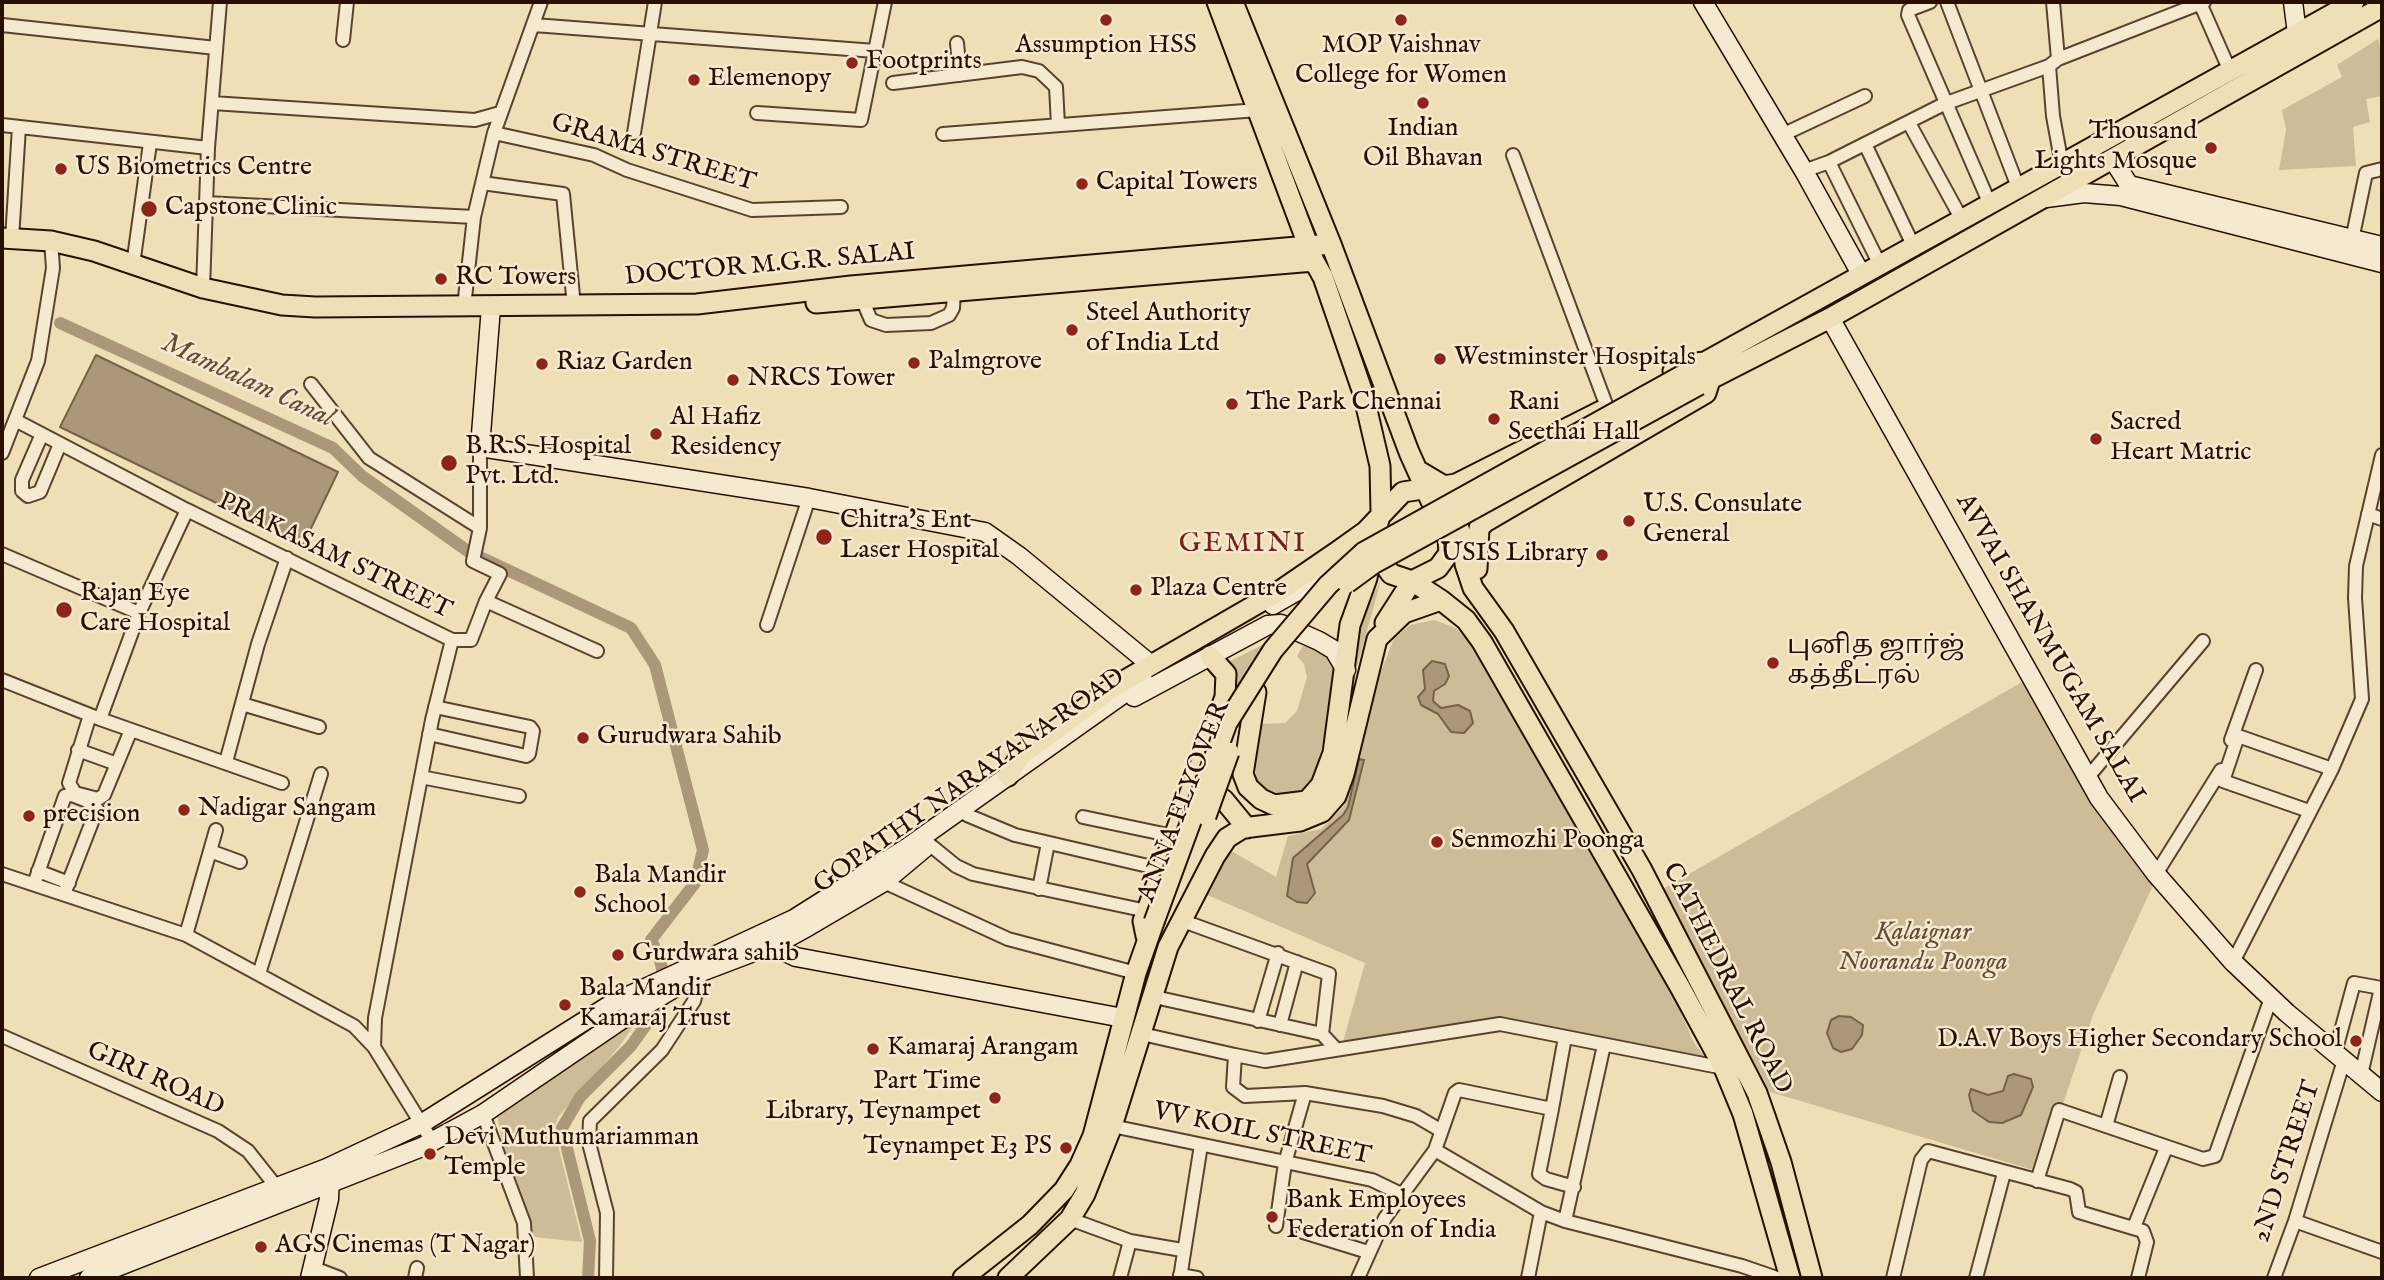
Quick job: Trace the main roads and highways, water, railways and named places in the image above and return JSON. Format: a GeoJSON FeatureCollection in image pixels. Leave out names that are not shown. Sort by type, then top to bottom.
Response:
{"type":"FeatureCollection","features":[{"type":"Feature","properties":{"kind":"main road"},"geometry":{"type":"LineString","coordinates":[[1703,2],[1804,171],[1861,275]]}},
{"type":"Feature","properties":{"kind":"main road"},"geometry":{"type":"LineString","coordinates":[[2293,2],[2302,31]]}},
{"type":"Feature","properties":{"kind":"main road"},"geometry":{"type":"LineString","coordinates":[[2302,2],[2302,31]]}},
{"type":"Feature","properties":{"kind":"main road"},"geometry":{"type":"LineString","coordinates":[[1701,374],[1879,263],[2062,165],[2354,2]]}},
{"type":"Feature","properties":{"kind":"main road"},"geometry":{"type":"LineString","coordinates":[[1224,4],[1258,110],[1323,277],[1363,393],[1380,466],[1381,513],[1368,550],[1367,578],[1350,625],[1333,753],[1321,785],[1307,801],[1274,805],[1261,799],[1248,787],[1243,774],[1256,692]]}},
{"type":"Feature","properties":{"kind":"main road"},"geometry":{"type":"LineString","coordinates":[[963,1278],[1030,1225],[1064,1190],[1080,1165],[1093,1136],[1136,973],[1161,928],[1227,838],[1247,828],[1300,821],[1322,812],[1336,796],[1344,775],[1377,639],[1412,581],[1438,568],[1449,554],[1436,482],[1224,4]]}},
{"type":"Feature","properties":{"kind":"main road"},"geometry":{"type":"LineString","coordinates":[[1701,374],[1830,318],[2382,6]]}},
{"type":"Feature","properties":{"kind":"main road"},"geometry":{"type":"LineString","coordinates":[[2118,156],[2117,166],[2129,185],[2209,211],[2382,254]]}},
{"type":"Feature","properties":{"kind":"main road"},"geometry":{"type":"LineString","coordinates":[[2046,198],[2084,193],[2121,196],[2209,211]]}},
{"type":"Feature","properties":{"kind":"main road"},"geometry":{"type":"LineString","coordinates":[[2303,236],[2352,240],[2382,246]]}},
{"type":"Feature","properties":{"kind":"main road"},"geometry":{"type":"LineString","coordinates":[[2303,236],[2382,263]]}},
{"type":"Feature","properties":{"kind":"main road"},"geometry":{"type":"LineString","coordinates":[[5,242],[52,246],[87,253]]}},
{"type":"Feature","properties":{"kind":"main road","name":"DOCTOR M.G.R. SALAI"},"geometry":{"type":"LineString","coordinates":[[87,253],[172,286],[280,312],[331,316],[491,313],[702,314],[1312,254],[1331,244]]}},
{"type":"Feature","properties":{"kind":"main road","name":"DOCTOR M.G.R. SALAI"},"geometry":{"type":"LineString","coordinates":[[87,253],[203,288],[282,305],[464,307],[491,313],[574,306],[697,303],[851,286],[1312,254]]}},
{"type":"Feature","properties":{"kind":"main road"},"geometry":{"type":"LineString","coordinates":[[491,313],[480,447],[808,498],[985,532],[1150,664]]}},
{"type":"Feature","properties":{"kind":"main road","name":"AVVAI SHANMUGAM SALAI"},"geometry":{"type":"LineString","coordinates":[[1830,318],[2088,777],[2156,874],[2233,962],[2271,998],[2382,1092]]}},
{"type":"Feature","properties":{"kind":"main road"},"geometry":{"type":"LineString","coordinates":[[1008,776],[1020,756],[1150,664],[1280,590],[1366,531],[1403,492],[1436,482],[1607,407],[1686,364],[1701,374],[1706,393],[1525,497],[1479,528]]}},
{"type":"Feature","properties":{"kind":"main road","name":"ANNA FLYOVER"},"geometry":{"type":"LineString","coordinates":[[679,978],[753,936],[794,919],[885,861],[1138,683],[1368,550],[1701,374]]}},
{"type":"Feature","properties":{"kind":"main road","name":"ANNA FLYOVER"},"geometry":{"type":"LineString","coordinates":[[1161,928],[1238,727],[1256,692],[1307,620],[1339,589],[1373,564],[1701,374]]}},
{"type":"Feature","properties":{"kind":"main road"},"geometry":{"type":"LineString","coordinates":[[1436,482],[1479,528],[1477,574],[1502,628]]}},
{"type":"Feature","properties":{"kind":"main road","name":"CATHEDRAL ROAD"},"geometry":{"type":"LineString","coordinates":[[1436,482],[1463,540],[1465,565],[1473,589],[1502,628],[1642,870],[1757,1093],[1781,1162],[1809,1278]]}},
{"type":"Feature","properties":{"kind":"main road","name":"CATHEDRAL ROAD"},"geometry":{"type":"LineString","coordinates":[[1368,550],[1391,574],[1412,581],[1466,620],[1482,642],[1724,1068],[1743,1114],[1790,1278]]}},
{"type":"Feature","properties":{"kind":"main road","name":"ANNA FLYOVER"},"geometry":{"type":"LineString","coordinates":[[1161,928],[1227,723],[1273,650],[1299,616],[1368,550]]}},
{"type":"Feature","properties":{"kind":"main road"},"geometry":{"type":"LineString","coordinates":[[1377,639],[1404,613],[1441,600]]}},
{"type":"Feature","properties":{"kind":"main road","name":"GOPATHY NARAYANA ROAD"},"geometry":{"type":"LineString","coordinates":[[679,978],[771,946],[884,882],[929,844],[1129,701],[1258,629],[1281,624],[1334,650],[1346,670]]}},
{"type":"Feature","properties":{"kind":"main road"},"geometry":{"type":"LineString","coordinates":[[1010,1278],[1070,1219],[1096,1171],[1142,1034],[1161,928],[1161,869],[1227,686],[1226,674],[1210,656]]}},
{"type":"Feature","properties":{"kind":"main road"},"geometry":{"type":"LineString","coordinates":[[1195,780],[1224,800],[1247,828]]}},
{"type":"Feature","properties":{"kind":"main road"},"geometry":{"type":"LineString","coordinates":[[753,936],[796,957],[1124,1018]]}},
{"type":"Feature","properties":{"kind":"main road"},"geometry":{"type":"LineString","coordinates":[[89,1278],[109,1275],[329,1175],[421,1124],[613,1003],[641,989],[679,978]]}},
{"type":"Feature","properties":{"kind":"main road"},"geometry":{"type":"LineString","coordinates":[[39,1278],[275,1185],[329,1175],[432,1141],[483,1114],[679,978]]}},
{"type":"Feature","properties":{"kind":"main road"},"geometry":{"type":"LineString","coordinates":[[504,1073],[516,1090]]}},
{"type":"Feature","properties":{"kind":"main road"},"geometry":{"type":"LineString","coordinates":[[312,1273],[329,1175]]}},
{"type":"Feature","properties":{"kind":"waterway","name":"Mambalam Canal"},"geometry":{"type":"LineString","coordinates":[[60,323],[333,448],[362,476],[469,552]]}},
{"type":"Feature","properties":{"kind":"waterway","name":"Mambalam Canal"},"geometry":{"type":"LineString","coordinates":[[482,558],[631,628],[655,665],[703,850],[695,883],[651,940],[659,956],[668,994],[631,1046],[580,1097],[562,1128],[590,1241],[588,1278]]}},
{"type":"Feature","properties":{"kind":"place","name":"Assumption HSS"},"geometry":{"type":"Point","coordinates":[1106,20]}},
{"type":"Feature","properties":{"kind":"place","name":"MOP Vaishnav College for Women"},"geometry":{"type":"Point","coordinates":[1401,20]}},
{"type":"Feature","properties":{"kind":"place","name":"Footprints"},"geometry":{"type":"Point","coordinates":[852,63]}},
{"type":"Feature","properties":{"kind":"place","name":"Elemenopy"},"geometry":{"type":"Point","coordinates":[694,80]}},
{"type":"Feature","properties":{"kind":"place","name":"Indian Oil Bhavan"},"geometry":{"type":"Point","coordinates":[1423,103]}},
{"type":"Feature","properties":{"kind":"place","name":"Thousand Lights Mosque"},"geometry":{"type":"Point","coordinates":[2211,148]}},
{"type":"Feature","properties":{"kind":"place","name":"US Biometrics Centre"},"geometry":{"type":"Point","coordinates":[61,169]}},
{"type":"Feature","properties":{"kind":"place","name":"Capital Towers"},"geometry":{"type":"Point","coordinates":[1082,184]}},
{"type":"Feature","properties":{"kind":"place","name":"Capstone Clinic"},"geometry":{"type":"Point","coordinates":[149,209]}},
{"type":"Feature","properties":{"kind":"place","name":"RC Towers"},"geometry":{"type":"Point","coordinates":[441,279]}},
{"type":"Feature","properties":{"kind":"place","name":"Steel Authority of India Ltd"},"geometry":{"type":"Point","coordinates":[1072,330]}},
{"type":"Feature","properties":{"kind":"place","name":"Westminster Hospitals"},"geometry":{"type":"Point","coordinates":[1440,359]}},
{"type":"Feature","properties":{"kind":"place","name":"Palmgrove"},"geometry":{"type":"Point","coordinates":[914,363]}},
{"type":"Feature","properties":{"kind":"place","name":"Riaz Garden"},"geometry":{"type":"Point","coordinates":[542,364]}},
{"type":"Feature","properties":{"kind":"place","name":"NRCS Tower"},"geometry":{"type":"Point","coordinates":[733,380]}},
{"type":"Feature","properties":{"kind":"place","name":"The Park Chennai"},"geometry":{"type":"Point","coordinates":[1232,404]}},
{"type":"Feature","properties":{"kind":"place","name":"Rani Seethai Hall"},"geometry":{"type":"Point","coordinates":[1494,419]}},
{"type":"Feature","properties":{"kind":"place","name":"Al Hafiz Residency"},"geometry":{"type":"Point","coordinates":[656,434]}},
{"type":"Feature","properties":{"kind":"place","name":"Sacred Heart Matric"},"geometry":{"type":"Point","coordinates":[2096,439]}},
{"type":"Feature","properties":{"kind":"place","name":"B.R.S. Hospital Pvt. Ltd."},"geometry":{"type":"Point","coordinates":[449,463]}},
{"type":"Feature","properties":{"kind":"place","name":"U.S. Consulate General"},"geometry":{"type":"Point","coordinates":[1629,521]}},
{"type":"Feature","properties":{"kind":"place","name":"Chitra's Ent Laser Hospital"},"geometry":{"type":"Point","coordinates":[824,537]}},
{"type":"Feature","properties":{"kind":"place","name":"USIS Library"},"geometry":{"type":"Point","coordinates":[1602,555]}},
{"type":"Feature","properties":{"kind":"place","name":"Plaza Centre"},"geometry":{"type":"Point","coordinates":[1136,590]}},
{"type":"Feature","properties":{"kind":"place","name":"Rajan Eye Care Hospital"},"geometry":{"type":"Point","coordinates":[64,610]}},
{"type":"Feature","properties":{"kind":"place","name":"புனித ஜார்ஜ் கத்தீட்ரல்"},"geometry":{"type":"Point","coordinates":[1773,663]}},
{"type":"Feature","properties":{"kind":"place","name":"Gurudwara Sahib"},"geometry":{"type":"Point","coordinates":[583,738]}},
{"type":"Feature","properties":{"kind":"place","name":"Nadigar Sangam"},"geometry":{"type":"Point","coordinates":[184,810]}},
{"type":"Feature","properties":{"kind":"place","name":"precision"},"geometry":{"type":"Point","coordinates":[29,816]}},
{"type":"Feature","properties":{"kind":"place","name":"Senmozhi Poonga"},"geometry":{"type":"Point","coordinates":[1437,842]}},
{"type":"Feature","properties":{"kind":"place","name":"Bala Mandir School"},"geometry":{"type":"Point","coordinates":[580,892]}},
{"type":"Feature","properties":{"kind":"place","name":"Gurdwara sahib"},"geometry":{"type":"Point","coordinates":[618,955]}},
{"type":"Feature","properties":{"kind":"place","name":"Bala Mandir Kamaraj Trust"},"geometry":{"type":"Point","coordinates":[565,1005]}},
{"type":"Feature","properties":{"kind":"place","name":"D.A.V Boys Higher Secondary School"},"geometry":{"type":"Point","coordinates":[2356,1041]}},
{"type":"Feature","properties":{"kind":"place","name":"Kamaraj Arangam"},"geometry":{"type":"Point","coordinates":[873,1049]}},
{"type":"Feature","properties":{"kind":"place","name":"Part Time Library, Teynampet"},"geometry":{"type":"Point","coordinates":[995,1098]}},
{"type":"Feature","properties":{"kind":"place","name":"Teynampet E3 PS"},"geometry":{"type":"Point","coordinates":[1066,1148]}},
{"type":"Feature","properties":{"kind":"place","name":"Devi Muthumariamman Temple"},"geometry":{"type":"Point","coordinates":[430,1154]}},
{"type":"Feature","properties":{"kind":"place","name":"Bank Employees Federation of India"},"geometry":{"type":"Point","coordinates":[1272,1217]}},
{"type":"Feature","properties":{"kind":"place","name":"AGS Cinemas (T Nagar)"},"geometry":{"type":"Point","coordinates":[261,1247]}},
{"type":"Feature","properties":{"kind":"district","name":"GEMINI"},"geometry":{"type":"Point","coordinates":[1243,545]}},
{"type":"Feature","properties":{"kind":"park label","name":"Kalaignar Noorandu Poonga"},"geometry":{"type":"Point","coordinates":[1923,948]}}]}
